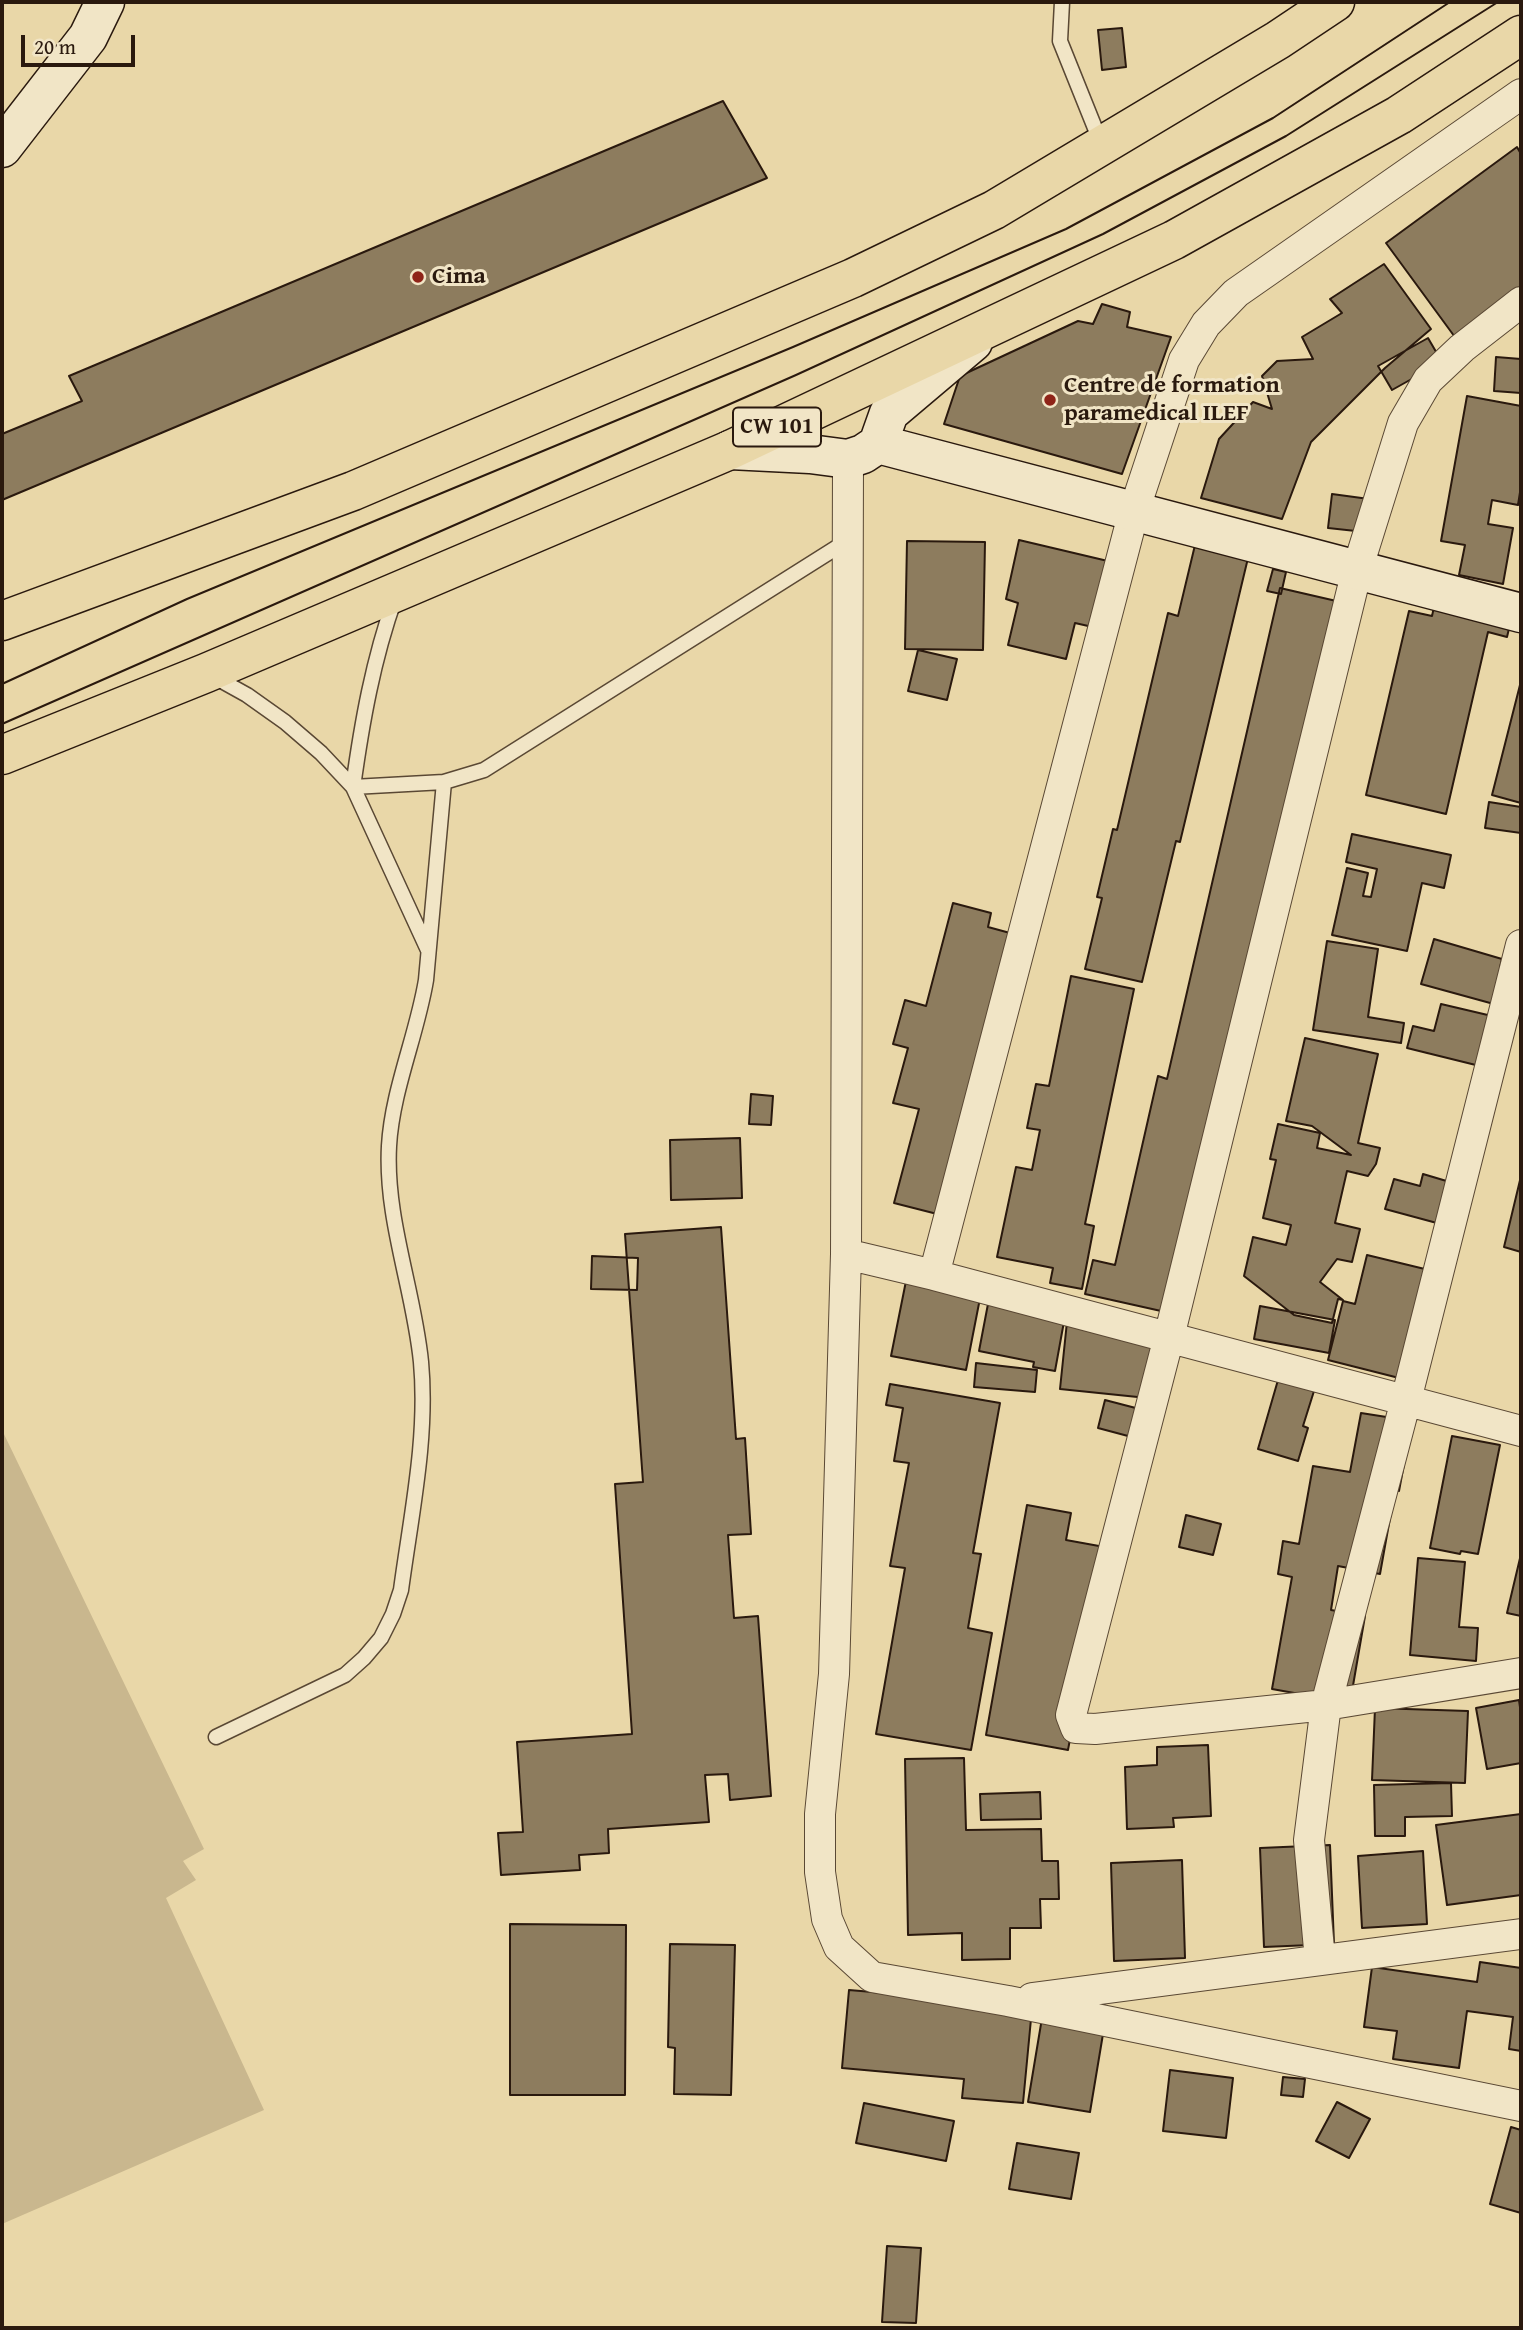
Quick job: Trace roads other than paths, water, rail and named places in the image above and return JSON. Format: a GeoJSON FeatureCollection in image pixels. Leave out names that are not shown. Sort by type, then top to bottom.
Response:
{"type":"FeatureCollection","features":[{"type":"Feature","properties":{"kind":"main road"},"geometry":{"type":"LineString","coordinates":[[2,621],[353,491],[841,284],[994,210],[1278,40],[1335,2]]}},
{"type":"Feature","properties":{"kind":"main road","name":"CW 101"},"geometry":{"type":"LineString","coordinates":[[2,755],[206,673],[730,450],[1174,240],[1399,115],[1521,35]]}},
{"type":"Feature","properties":{"kind":"street"},"geometry":{"type":"LineString","coordinates":[[2,148],[88,37],[105,2]]}},
{"type":"Feature","properties":{"kind":"street"},"geometry":{"type":"LineString","coordinates":[[934,1275],[1134,511],[1184,360],[1206,324],[1236,293],[1521,94]]}},
{"type":"Feature","properties":{"kind":"street"},"geometry":{"type":"LineString","coordinates":[[1521,302],[1462,348],[1428,380],[1403,423],[1357,570],[1169,1337],[1071,1715],[1076,1728],[1096,1729],[1326,1705],[1521,1673]]}},
{"type":"Feature","properties":{"kind":"street"},"geometry":{"type":"LineString","coordinates":[[993,325],[889,413],[863,452],[847,541],[846,1254],[834,1674],[820,1814],[820,1871],[827,1919],[839,1947],[872,1977],[1008,2001],[1521,2106]]}},
{"type":"Feature","properties":{"kind":"street"},"geometry":{"type":"LineString","coordinates":[[730,450],[810,454],[863,452],[1134,511],[1521,613]]}},
{"type":"Feature","properties":{"kind":"street"},"geometry":{"type":"LineString","coordinates":[[1320,1960],[1309,1840],[1326,1705],[1521,945]]}},
{"type":"Feature","properties":{"kind":"street"},"geometry":{"type":"LineString","coordinates":[[846,1254],[1521,1431]]}},
{"type":"Feature","properties":{"kind":"street"},"geometry":{"type":"LineString","coordinates":[[1008,2001],[1521,1934]]}},
{"type":"Feature","properties":{"kind":"lane"},"geometry":{"type":"LineString","coordinates":[[1062,2],[1060,41],[1102,146]]}},
{"type":"Feature","properties":{"kind":"lane"},"geometry":{"type":"LineString","coordinates":[[353,787],[444,782],[484,770],[847,541]]}},
{"type":"Feature","properties":{"kind":"lane"},"geometry":{"type":"LineString","coordinates":[[353,787],[369,686],[397,591]]}},
{"type":"Feature","properties":{"kind":"lane"},"geometry":{"type":"LineString","coordinates":[[206,673],[247,695],[285,722],[321,753],[353,787],[429,951]]}},
{"type":"Feature","properties":{"kind":"lane"},"geometry":{"type":"LineString","coordinates":[[216,1737],[345,1675],[381,1638],[401,1590],[421,1435],[423,1399],[418,1331],[393,1210],[389,1145],[393,1114],[422,1009],[444,782]]}},
{"type":"Feature","properties":{"kind":"tram line"},"geometry":{"type":"LineString","coordinates":[[2,684],[187,599],[793,347],[1066,229],[1273,118],[1450,2]]}},
{"type":"Feature","properties":{"kind":"tram line"},"geometry":{"type":"LineString","coordinates":[[2,724],[796,375],[1103,234],[1286,136],[1498,2]]}},
{"type":"Feature","properties":{"kind":"place","name":"Cima"},"geometry":{"type":"Point","coordinates":[418,277]}},
{"type":"Feature","properties":{"kind":"place","name":"Centre de formation paramedical ILEF"},"geometry":{"type":"Point","coordinates":[1050,400]}}]}
